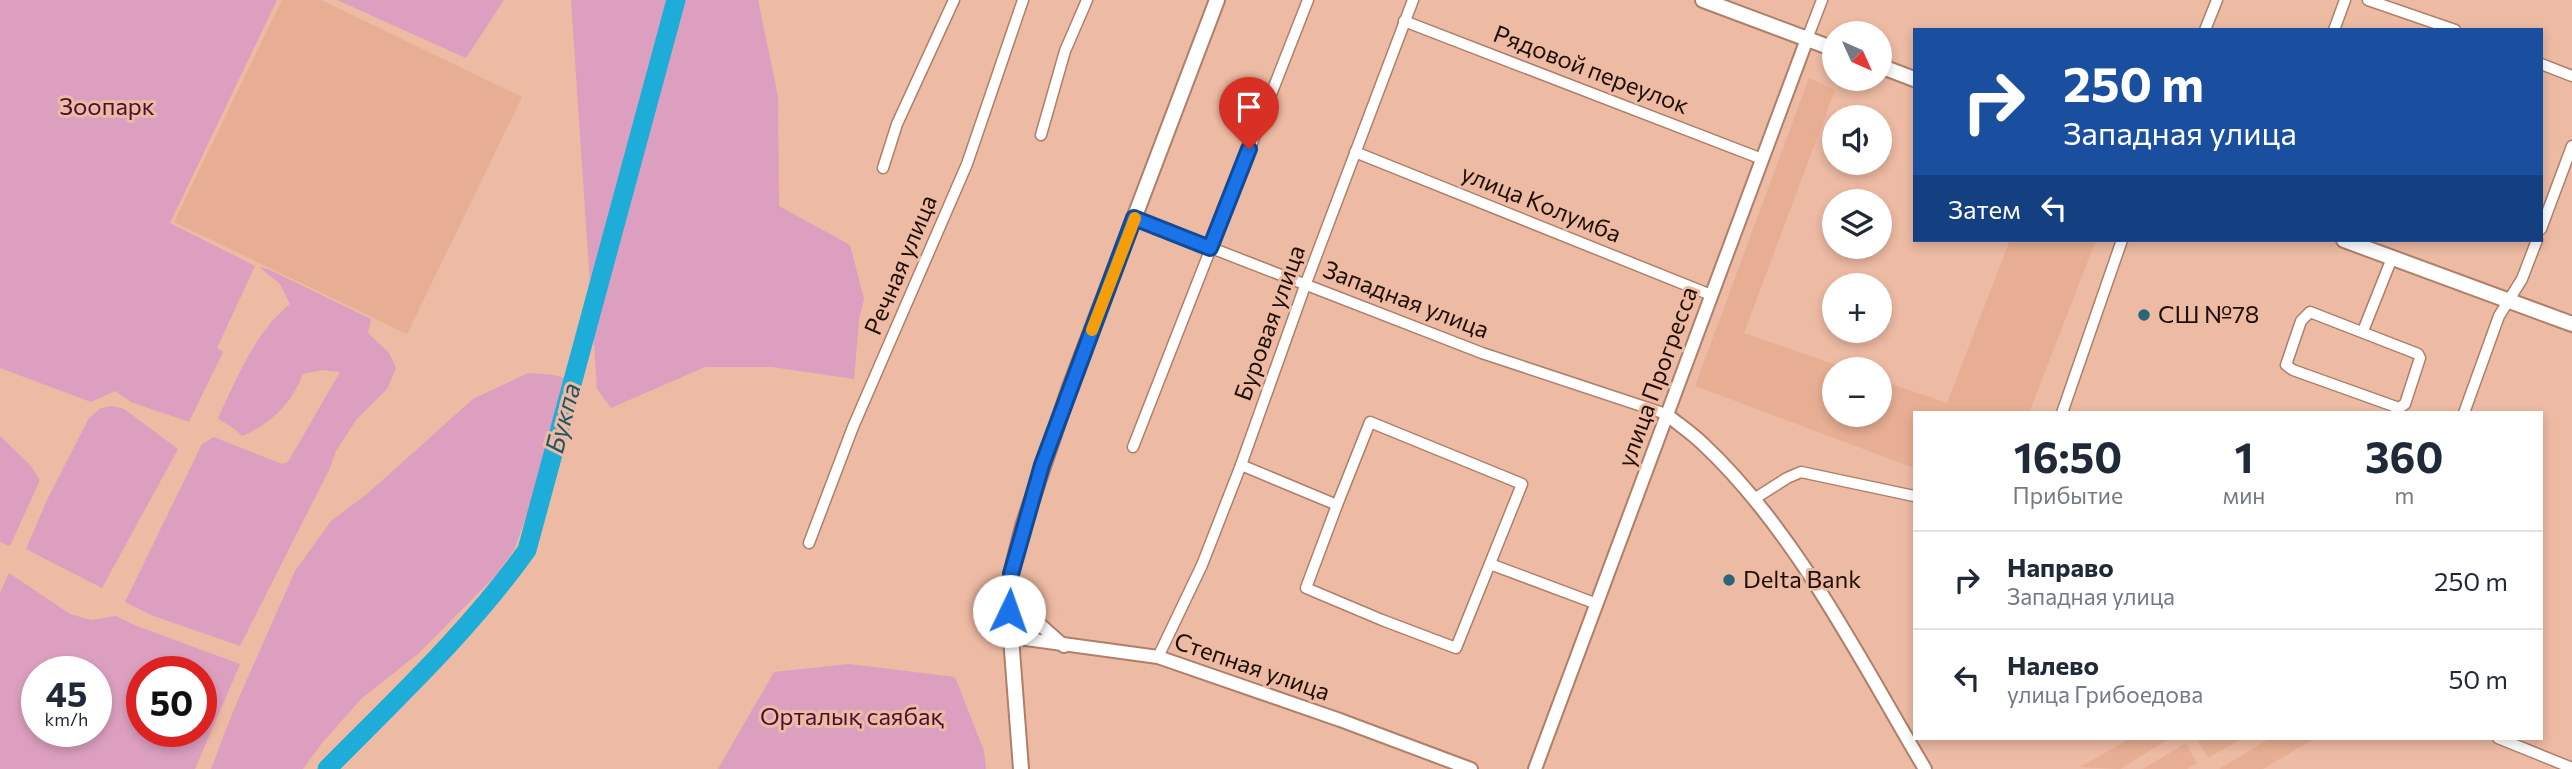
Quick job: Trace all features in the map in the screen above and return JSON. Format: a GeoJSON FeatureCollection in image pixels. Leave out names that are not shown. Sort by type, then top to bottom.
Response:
{"type":"FeatureCollection","features":[{"type":"Feature","properties":{"kind":"main road"},"geometry":{"type":"LineString","coordinates":[[1021,769],[1011,637],[1010,598],[1014,562],[1042,465],[1217,0]]}},
{"type":"Feature","properties":{"kind":"main road"},"geometry":{"type":"LineString","coordinates":[[1703,0],[1822,45]]}},
{"type":"Feature","properties":{"kind":"main road"},"geometry":{"type":"LineString","coordinates":[[1892,71],[1913,79]]}},
{"type":"Feature","properties":{"kind":"main road"},"geometry":{"type":"LineString","coordinates":[[2352,242],[2385,250],[2572,324]]}},
{"type":"Feature","properties":{"kind":"street"},"geometry":{"type":"LineString","coordinates":[[883,168],[897,124],[954,0]]}},
{"type":"Feature","properties":{"kind":"street","name":"Речная улица"},"geometry":{"type":"LineString","coordinates":[[809,543],[853,427],[967,164],[1023,0]]}},
{"type":"Feature","properties":{"kind":"street"},"geometry":{"type":"LineString","coordinates":[[1041,135],[1065,51],[1087,0]]}},
{"type":"Feature","properties":{"kind":"street"},"geometry":{"type":"LineString","coordinates":[[1133,447],[1308,0]]}},
{"type":"Feature","properties":{"kind":"street","name":"Буровая улица"},"geometry":{"type":"LineString","coordinates":[[1158,657],[1202,565],[1241,465],[1306,283],[1413,0]]}},
{"type":"Feature","properties":{"kind":"street","name":"улица Прогресса"},"geometry":{"type":"LineString","coordinates":[[1535,769],[1822,0]]}},
{"type":"Feature","properties":{"kind":"street"},"geometry":{"type":"LineString","coordinates":[[2206,28],[2217,0]]}},
{"type":"Feature","properties":{"kind":"street"},"geometry":{"type":"LineString","coordinates":[[2335,28],[2345,0]]}},
{"type":"Feature","properties":{"kind":"street"},"geometry":{"type":"LineString","coordinates":[[2368,0],[2449,28]]}},
{"type":"Feature","properties":{"kind":"street","name":"Рядовой переулок"},"geometry":{"type":"LineString","coordinates":[[1404,21],[1762,159]]}},
{"type":"Feature","properties":{"kind":"street"},"geometry":{"type":"LineString","coordinates":[[2543,65],[2572,76]]}},
{"type":"Feature","properties":{"kind":"street"},"geometry":{"type":"LineString","coordinates":[[2543,224],[2572,146]]}},
{"type":"Feature","properties":{"kind":"street","name":"улица Колумба"},"geometry":{"type":"LineString","coordinates":[[1355,152],[1711,295]]}},
{"type":"Feature","properties":{"kind":"street","name":"Западная улица"},"geometry":{"type":"LineString","coordinates":[[1134,218],[1482,353],[1666,414]]}},
{"type":"Feature","properties":{"kind":"street"},"geometry":{"type":"LineString","coordinates":[[2063,411],[2121,242]]}},
{"type":"Feature","properties":{"kind":"street"},"geometry":{"type":"LineString","coordinates":[[2465,411],[2499,316],[2522,279],[2536,242]]}},
{"type":"Feature","properties":{"kind":"street"},"geometry":{"type":"LineString","coordinates":[[2363,331],[2385,250]]}},
{"type":"Feature","properties":{"kind":"street"},"geometry":{"type":"LineString","coordinates":[[2310,312],[2363,331],[2420,356],[2403,407],[2399,408],[2293,370],[2286,365],[2301,321],[2310,312]]}},
{"type":"Feature","properties":{"kind":"street"},"geometry":{"type":"LineString","coordinates":[[1666,414],[1703,444],[1754,499],[1798,558],[1925,769]]}},
{"type":"Feature","properties":{"kind":"street"},"geometry":{"type":"LineString","coordinates":[[1370,422],[1522,484],[1456,648],[1306,588],[1337,505],[1370,422]]}},
{"type":"Feature","properties":{"kind":"street"},"geometry":{"type":"LineString","coordinates":[[1241,465],[1337,505]]}},
{"type":"Feature","properties":{"kind":"street"},"geometry":{"type":"LineString","coordinates":[[1754,499],[1801,472],[1913,496]]}},
{"type":"Feature","properties":{"kind":"street"},"geometry":{"type":"LineString","coordinates":[[1490,564],[1597,604]]}},
{"type":"Feature","properties":{"kind":"street"},"geometry":{"type":"LineString","coordinates":[[1010,598],[1064,646]]}},
{"type":"Feature","properties":{"kind":"street","name":"Степная улица"},"geometry":{"type":"LineString","coordinates":[[1011,637],[1158,657],[1471,769]]}},
{"type":"Feature","properties":{"kind":"street"},"geometry":{"type":"LineString","coordinates":[[2503,740],[2572,768]]}},
{"type":"Feature","properties":{"kind":"shaded area"},"geometry":{"type":"Polygon","coordinates":[[[282,0],[321,0],[522,97],[407,334],[174,222],[282,0]]]}},
{"type":"Feature","properties":{"kind":"shaded area"},"geometry":{"type":"Polygon","coordinates":[[[1809,78],[1822,84],[1822,91],[1835,91],[1829,105],[1822,105],[1822,125],[1744,333],[1822,360],[1822,427],[1892,427],[1892,384],[1947,403],[2009,242],[2095,242],[2030,411],[1913,411],[1913,468],[1695,386],[1809,78]]]}},
{"type":"Feature","properties":{"kind":"shaded area"},"geometry":{"type":"Polygon","coordinates":[[[2127,740],[2167,740],[2120,769],[2080,767],[2127,740]]]}},
{"type":"Feature","properties":{"kind":"shaded area"},"geometry":{"type":"Polygon","coordinates":[[[2198,740],[2239,740],[2208,758],[2198,740]]]}},
{"type":"Feature","properties":{"kind":"shaded area"},"geometry":{"type":"Polygon","coordinates":[[[2267,740],[2312,740],[2263,769],[2219,769],[2267,740]]]}},
{"type":"Feature","properties":{"kind":"shaded area"},"geometry":{"type":"Polygon","coordinates":[[[2186,743],[2197,763],[2187,769],[2143,769],[2186,743]]]}},
{"type":"Feature","properties":{"kind":"green space","name":"Зоопарк"},"geometry":{"type":"Polygon","coordinates":[[[0,0],[277,0],[170,223],[255,266],[217,348],[223,352],[189,422],[131,402],[115,391],[91,402],[0,368],[0,0]]]}},
{"type":"Feature","properties":{"kind":"green space"},"geometry":{"type":"Polygon","coordinates":[[[337,0],[504,0],[466,58],[337,0]]]}},
{"type":"Feature","properties":{"kind":"green space"},"geometry":{"type":"Polygon","coordinates":[[[571,0],[758,0],[778,96],[779,206],[850,245],[864,299],[859,319],[854,379],[772,367],[705,367],[611,408],[597,389],[571,0]]]}},
{"type":"Feature","properties":{"kind":"green space"},"geometry":{"type":"Polygon","coordinates":[[[259,267],[371,319],[368,333],[389,353],[396,368],[387,389],[356,420],[336,451],[330,468],[240,646],[151,615],[125,602],[202,444],[214,437],[282,464],[288,462],[340,372],[322,370],[303,374],[287,403],[271,419],[242,436],[218,418],[257,342],[290,304],[280,284],[259,267]]]}},
{"type":"Feature","properties":{"kind":"green space"},"geometry":{"type":"Polygon","coordinates":[[[528,373],[569,379],[532,501],[514,550],[496,575],[419,653],[361,699],[303,769],[211,769],[234,709],[295,571],[331,521],[367,494],[473,399],[528,373]]]}},
{"type":"Feature","properties":{"kind":"green space"},"geometry":{"type":"Polygon","coordinates":[[[112,406],[124,409],[178,449],[102,588],[26,549],[47,500],[89,418],[101,408],[112,406]]]}},
{"type":"Feature","properties":{"kind":"green space"},"geometry":{"type":"Polygon","coordinates":[[[0,436],[30,465],[40,480],[10,546],[0,542],[0,436]]]}},
{"type":"Feature","properties":{"kind":"green space"},"geometry":{"type":"Polygon","coordinates":[[[9,573],[70,614],[91,620],[116,616],[240,664],[217,718],[217,656],[126,656],[126,747],[204,747],[195,769],[0,769],[0,593],[9,573]]]}},
{"type":"Feature","properties":{"kind":"green space","name":"Орталық саябақ"},"geometry":{"type":"Polygon","coordinates":[[[849,664],[955,677],[984,751],[986,769],[718,769],[774,672],[849,664]]]}},
{"type":"Feature","properties":{"kind":"waterway","name":"Букпа"},"geometry":{"type":"LineString","coordinates":[[327,769],[457,636],[527,550],[676,0]]}},
{"type":"Feature","properties":{"kind":"slow traffic"},"geometry":{"type":"LineString","coordinates":[[1092,330],[1135,218]]}},
{"type":"Feature","properties":{"kind":"place","name":"СШ №78"},"geometry":{"type":"Point","coordinates":[2144,315]}},
{"type":"Feature","properties":{"kind":"place","name":"Delta Bank"},"geometry":{"type":"Point","coordinates":[1729,580]}},
{"type":"Feature","properties":{"kind":"route"},"geometry":{"type":"LineString","coordinates":[[1009,611],[1011,574],[1042,465],[1134,218],[1210,248],[1249,149]]}}]}
